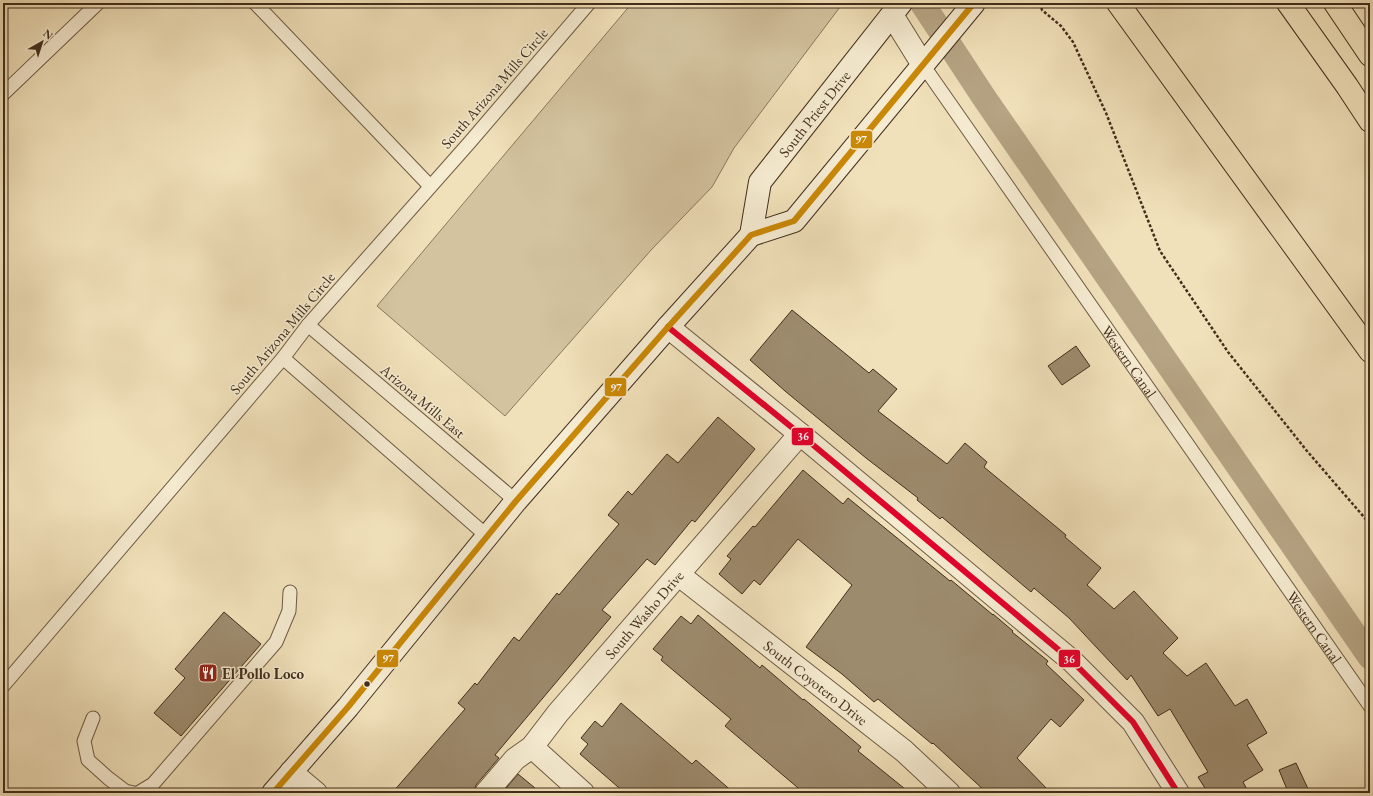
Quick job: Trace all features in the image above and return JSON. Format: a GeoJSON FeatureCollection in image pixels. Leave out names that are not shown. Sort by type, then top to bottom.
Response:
{"type":"FeatureCollection","features":[{"type":"Feature","properties":{"kind":"highway"},"geometry":{"type":"LineString","coordinates":[[1118,3],[1370,351]]}},
{"type":"Feature","properties":{"kind":"highway"},"geometry":{"type":"LineString","coordinates":[[1288,3],[1370,121]]}},
{"type":"Feature","properties":{"kind":"highway"},"geometry":{"type":"LineString","coordinates":[[1335,3],[1370,55]]}},
{"type":"Feature","properties":{"kind":"street"},"geometry":{"type":"LineString","coordinates":[[274,793],[348,706],[516,501],[668,327],[751,235],[794,221],[974,3]]}},
{"type":"Feature","properties":{"kind":"street","name":"Western Canal"},"geometry":{"type":"LineString","coordinates":[[897,9],[927,60]]}},
{"type":"Feature","properties":{"kind":"street","name":"South Priest Drive"},"geometry":{"type":"LineString","coordinates":[[751,235],[760,182],[897,9]]}},
{"type":"Feature","properties":{"kind":"street"},"geometry":{"type":"LineString","coordinates":[[668,327],[800,434],[1072,661],[1133,722],[1178,793]]}},
{"type":"Feature","properties":{"kind":"street","name":"South Washo Drive"},"geometry":{"type":"LineString","coordinates":[[486,793],[515,759],[532,748],[558,713],[800,434]]}},
{"type":"Feature","properties":{"kind":"street","name":"South Coyotero Drive"},"geometry":{"type":"LineString","coordinates":[[678,575],[904,751],[949,793]]}},
{"type":"Feature","properties":{"kind":"street"},"geometry":{"type":"LineString","coordinates":[[532,748],[583,793]]}},
{"type":"Feature","properties":{"kind":"street"},"geometry":{"type":"LineString","coordinates":[[291,772],[316,793]]}},
{"type":"Feature","properties":{"kind":"lane"},"geometry":{"type":"LineString","coordinates":[[3,94],[98,3]]}},
{"type":"Feature","properties":{"kind":"lane"},"geometry":{"type":"LineString","coordinates":[[255,3],[430,186]]}},
{"type":"Feature","properties":{"kind":"lane","name":"South Arizona Mills Circle"},"geometry":{"type":"LineString","coordinates":[[3,686],[283,358],[308,326],[589,3]]}},
{"type":"Feature","properties":{"kind":"lane","name":"Western Canal"},"geometry":{"type":"LineString","coordinates":[[927,60],[1370,706]]}},
{"type":"Feature","properties":{"kind":"lane","name":"Arizona Mills East"},"geometry":{"type":"LineString","coordinates":[[308,326],[516,501]]}},
{"type":"Feature","properties":{"kind":"lane"},"geometry":{"type":"LineString","coordinates":[[283,358],[487,536]]}},
{"type":"Feature","properties":{"kind":"lane"},"geometry":{"type":"LineString","coordinates":[[138,793],[152,784],[276,642],[288,611],[290,592]]}},
{"type":"Feature","properties":{"kind":"lane"},"geometry":{"type":"LineString","coordinates":[[93,718],[84,741],[88,760],[124,791],[134,793]]}},
{"type":"Feature","properties":{"kind":"path"},"geometry":{"type":"LineString","coordinates":[[1040,3],[1042,10],[1061,26],[1073,42],[1106,113],[1160,252],[1228,352],[1306,451],[1370,524]]}},
{"type":"Feature","properties":{"kind":"shaded area"},"geometry":{"type":"Polygon","coordinates":[[[632,3],[843,3],[734,148],[712,187],[652,249],[505,416],[377,306],[632,3]]]}},
{"type":"Feature","properties":{"kind":"building"},"geometry":{"type":"Polygon","coordinates":[[[792,310],[869,373],[873,369],[897,389],[878,411],[947,464],[965,443],[987,462],[984,467],[1066,535],[1065,537],[1101,568],[1087,585],[1114,609],[1134,591],[1178,638],[1163,653],[1187,676],[1206,663],[1235,706],[1247,699],[1267,733],[1247,745],[1263,770],[1243,782],[1249,793],[1208,793],[1198,777],[1208,772],[1170,709],[1158,716],[1131,675],[1127,680],[1069,618],[1034,588],[1031,592],[942,517],[940,519],[917,500],[918,498],[866,458],[750,360],[792,310]]]}},
{"type":"Feature","properties":{"kind":"building"},"geometry":{"type":"Polygon","coordinates":[[[1076,346],[1090,366],[1062,385],[1048,366],[1076,346]]]}},
{"type":"Feature","properties":{"kind":"building"},"geometry":{"type":"Polygon","coordinates":[[[718,417],[755,449],[695,522],[692,520],[655,565],[647,559],[602,610],[611,617],[495,755],[499,758],[476,785],[474,793],[392,793],[465,709],[458,703],[475,683],[477,685],[514,637],[519,641],[557,593],[559,595],[619,524],[608,515],[628,491],[632,495],[667,454],[678,463],[718,417]]]}},
{"type":"Feature","properties":{"kind":"building"},"geometry":{"type":"Polygon","coordinates":[[[803,470],[843,504],[848,498],[993,614],[1013,631],[1012,632],[1048,661],[1046,664],[1084,700],[1060,727],[1051,719],[1017,758],[1051,793],[987,793],[933,743],[932,744],[878,699],[874,702],[842,674],[806,647],[852,585],[798,539],[760,585],[754,580],[742,594],[719,574],[731,559],[727,556],[753,526],[755,527],[803,470]]]}},
{"type":"Feature","properties":{"kind":"building","name":"El Pollo Loco"},"geometry":{"type":"Polygon","coordinates":[[[224,612],[261,644],[181,736],[154,713],[185,678],[175,669],[224,612]]]}},
{"type":"Feature","properties":{"kind":"building"},"geometry":{"type":"Polygon","coordinates":[[[698,615],[760,668],[762,665],[803,700],[804,699],[861,747],[858,751],[910,793],[804,793],[725,726],[731,719],[661,660],[663,657],[653,649],[681,616],[691,624],[698,615]]]}},
{"type":"Feature","properties":{"kind":"building"},"geometry":{"type":"Polygon","coordinates":[[[621,703],[692,764],[696,760],[734,793],[625,793],[580,754],[588,744],[581,738],[595,721],[602,727],[621,703]]]}},
{"type":"Feature","properties":{"kind":"building"},"geometry":{"type":"Polygon","coordinates":[[[1296,763],[1310,793],[1289,793],[1286,787],[1279,770],[1296,763]]]}},
{"type":"Feature","properties":{"kind":"building"},"geometry":{"type":"Polygon","coordinates":[[[518,774],[541,793],[502,793],[518,774]]]}},
{"type":"Feature","properties":{"kind":"waterway"},"geometry":{"type":"LineString","coordinates":[[922,3],[983,96],[1370,657]]}},
{"type":"Feature","properties":{"kind":"transit line","name":"97"},"geometry":{"type":"LineString","coordinates":[[273,793],[348,707],[516,501],[668,327],[751,235],[794,221],[974,3]]}},
{"type":"Feature","properties":{"kind":"transit line","name":"36"},"geometry":{"type":"LineString","coordinates":[[668,327],[800,434],[1072,661],[1133,722],[1178,793]]}},
{"type":"Feature","properties":{"kind":"place","name":"El Pollo Loco"},"geometry":{"type":"Point","coordinates":[208,673]}}]}
